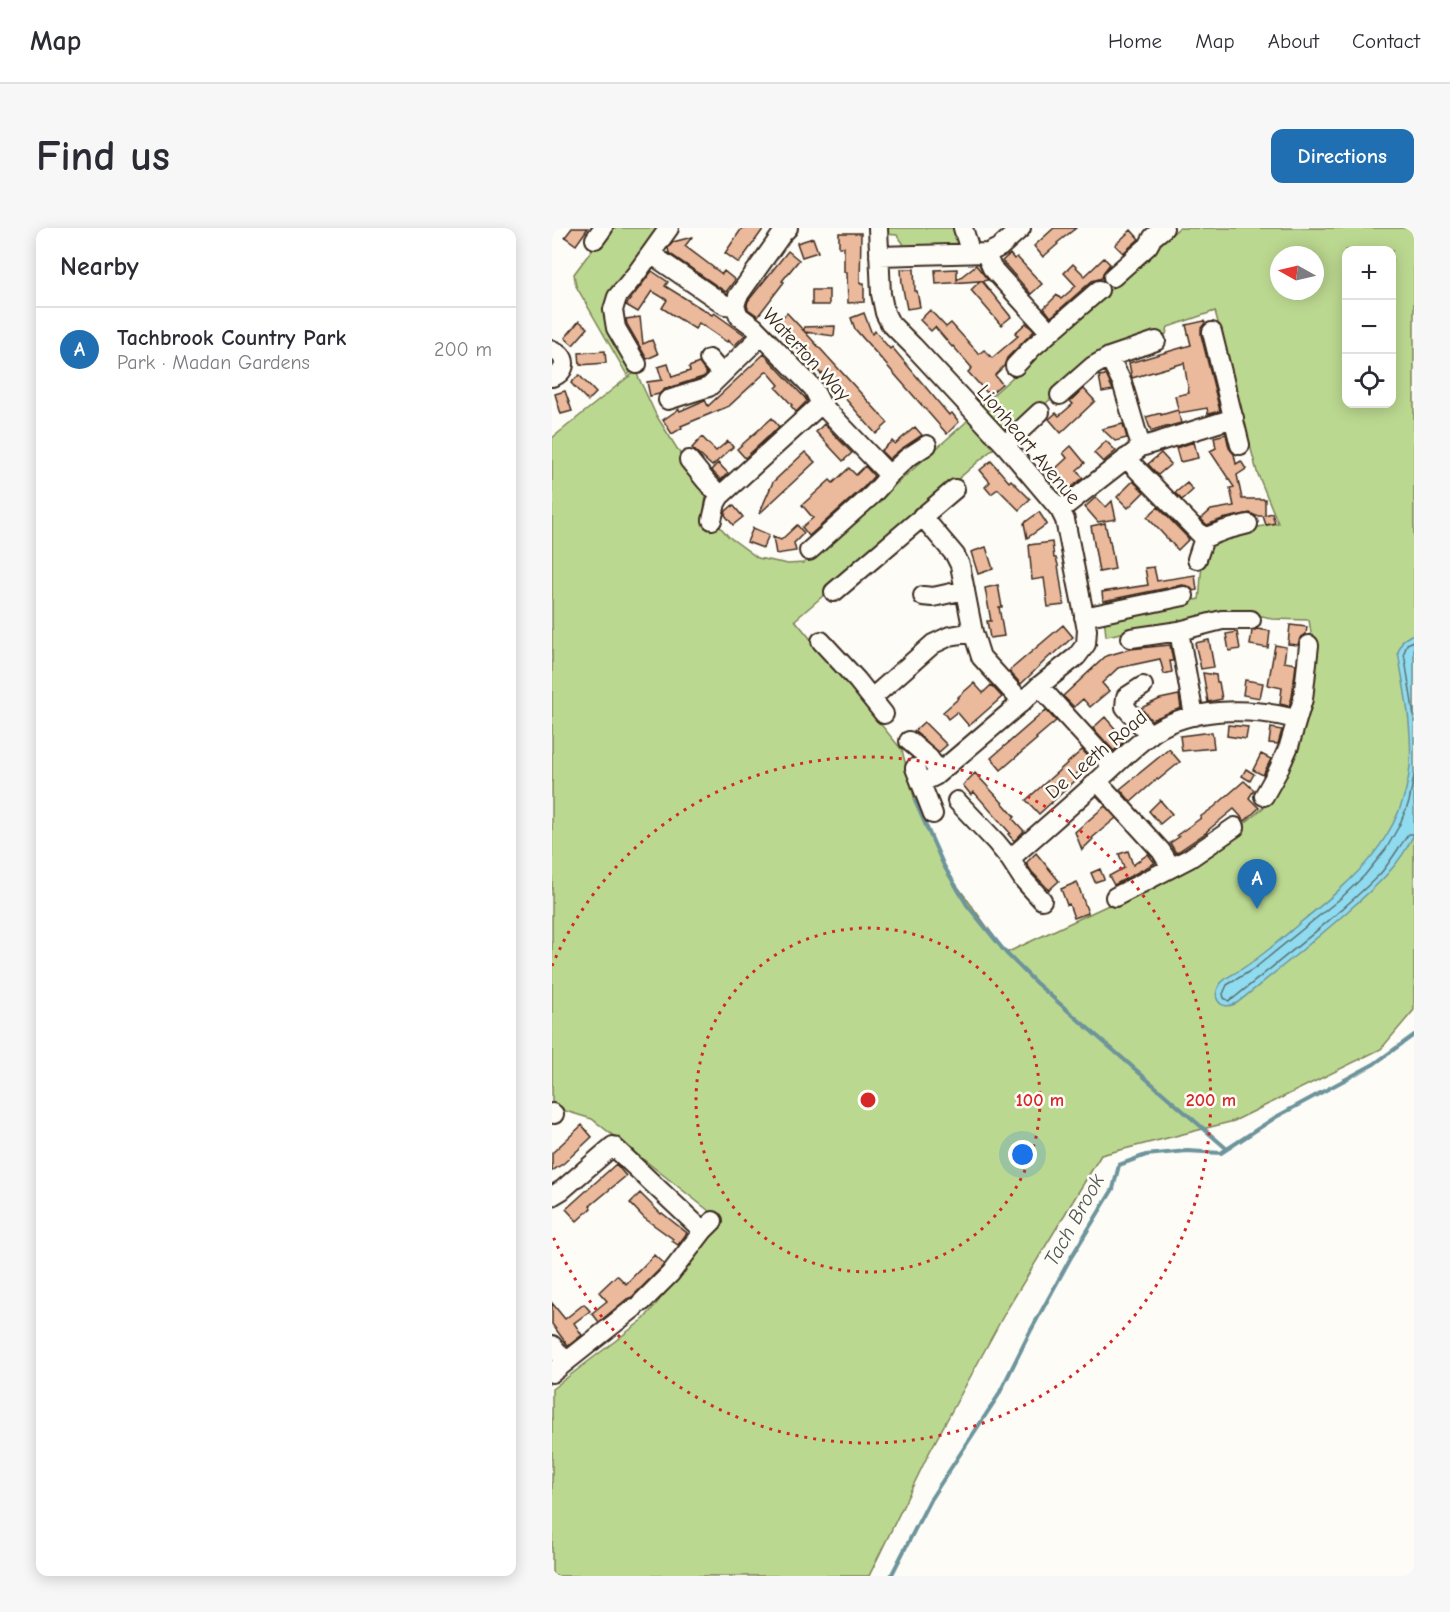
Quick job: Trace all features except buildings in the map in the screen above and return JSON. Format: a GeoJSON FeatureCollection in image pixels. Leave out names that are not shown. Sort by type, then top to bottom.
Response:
{"type":"FeatureCollection","features":[{"type":"Feature","properties":{"kind":"street"},"geometry":{"type":"LineString","coordinates":[[638,364],[615,328],[612,310],[617,297],[669,228]]}},
{"type":"Feature","properties":{"kind":"street","name":"Waterton Way"},"geometry":{"type":"LineString","coordinates":[[788,228],[738,296],[735,306],[739,316],[754,327],[813,388],[821,404],[889,475]]}},
{"type":"Feature","properties":{"kind":"street","name":"Lionheart Avenue"},"geometry":{"type":"LineString","coordinates":[[878,228],[883,304],[890,323],[1005,445],[1060,510],[1065,520],[1087,637],[1077,656],[939,772],[921,782],[933,814]]}},
{"type":"Feature","properties":{"kind":"street"},"geometry":{"type":"LineString","coordinates":[[963,228],[969,253]]}},
{"type":"Feature","properties":{"kind":"street"},"geometry":{"type":"LineString","coordinates":[[879,256],[988,253],[1000,247],[1021,228]]}},
{"type":"Feature","properties":{"kind":"street"},"geometry":{"type":"LineString","coordinates":[[1113,277],[1148,246],[1154,231]]}},
{"type":"Feature","properties":{"kind":"street"},"geometry":{"type":"LineString","coordinates":[[988,253],[992,268],[1050,332]]}},
{"type":"Feature","properties":{"kind":"street"},"geometry":{"type":"LineString","coordinates":[[651,254],[725,305],[735,306]]}},
{"type":"Feature","properties":{"kind":"street"},"geometry":{"type":"LineString","coordinates":[[1015,366],[1032,348],[1099,290]]}},
{"type":"Feature","properties":{"kind":"street"},"geometry":{"type":"LineString","coordinates":[[1212,332],[1240,445]]}},
{"type":"Feature","properties":{"kind":"street"},"geometry":{"type":"LineString","coordinates":[[668,400],[709,387],[762,335]]}},
{"type":"Feature","properties":{"kind":"street"},"geometry":{"type":"LineString","coordinates":[[1060,395],[1101,361],[1133,347],[1156,341]]}},
{"type":"Feature","properties":{"kind":"street"},"geometry":{"type":"LineString","coordinates":[[552,350],[560,353],[564,363],[560,374],[552,377]]}},
{"type":"Feature","properties":{"kind":"street"},"geometry":{"type":"LineString","coordinates":[[709,359],[721,373]]}},
{"type":"Feature","properties":{"kind":"street"},"geometry":{"type":"LineString","coordinates":[[1101,361],[1122,382],[1142,447]]}},
{"type":"Feature","properties":{"kind":"street"},"geometry":{"type":"LineString","coordinates":[[712,520],[720,496],[821,404]]}},
{"type":"Feature","properties":{"kind":"street"},"geometry":{"type":"LineString","coordinates":[[1005,445],[1040,412]]}},
{"type":"Feature","properties":{"kind":"street"},"geometry":{"type":"LineString","coordinates":[[1060,510],[1142,447],[1234,418]]}},
{"type":"Feature","properties":{"kind":"street"},"geometry":{"type":"LineString","coordinates":[[808,551],[872,495],[908,458],[927,445]]}},
{"type":"Feature","properties":{"kind":"street"},"geometry":{"type":"LineString","coordinates":[[1126,459],[1204,538]]}},
{"type":"Feature","properties":{"kind":"street"},"geometry":{"type":"LineString","coordinates":[[689,460],[720,496]]}},
{"type":"Feature","properties":{"kind":"street"},"geometry":{"type":"LineString","coordinates":[[834,592],[955,489]]}},
{"type":"Feature","properties":{"kind":"street"},"geometry":{"type":"LineString","coordinates":[[922,516],[955,555],[960,565],[973,632],[981,657],[1022,702]]}},
{"type":"Feature","properties":{"kind":"street"},"geometry":{"type":"LineString","coordinates":[[1197,559],[1204,538],[1248,524]]}},
{"type":"Feature","properties":{"kind":"street"},"geometry":{"type":"LineString","coordinates":[[923,596],[933,597],[965,590]]}},
{"type":"Feature","properties":{"kind":"street"},"geometry":{"type":"LineString","coordinates":[[1084,616],[1184,596]]}},
{"type":"Feature","properties":{"kind":"street"},"geometry":{"type":"LineString","coordinates":[[1131,638],[1179,631],[1222,620],[1251,620]]}},
{"type":"Feature","properties":{"kind":"street"},"geometry":{"type":"LineString","coordinates":[[1179,631],[1194,716]]}},
{"type":"Feature","properties":{"kind":"street"},"geometry":{"type":"LineString","coordinates":[[872,698],[933,644],[950,636],[973,632]]}},
{"type":"Feature","properties":{"kind":"street"},"geometry":{"type":"LineString","coordinates":[[821,641],[884,714]]}},
{"type":"Feature","properties":{"kind":"street"},"geometry":{"type":"LineString","coordinates":[[1264,796],[1289,746],[1303,699],[1309,645]]}},
{"type":"Feature","properties":{"kind":"street"},"geometry":{"type":"LineString","coordinates":[[1039,686],[1113,767]]}},
{"type":"Feature","properties":{"kind":"street"},"geometry":{"type":"LineString","coordinates":[[1143,686],[1126,698],[1125,707],[1150,735]]}},
{"type":"Feature","properties":{"kind":"street","name":"De Leeth Road"},"geometry":{"type":"LineString","coordinates":[[1010,859],[1150,735],[1167,725],[1194,716],[1238,710],[1284,716],[1296,720]]}},
{"type":"Feature","properties":{"kind":"street"},"geometry":{"type":"LineString","coordinates":[[909,741],[929,758],[939,772]]}},
{"type":"Feature","properties":{"kind":"street"},"geometry":{"type":"LineString","coordinates":[[1097,781],[1161,852],[1171,867]]}},
{"type":"Feature","properties":{"kind":"street"},"geometry":{"type":"LineString","coordinates":[[957,801],[996,842],[1023,879],[1042,900]]}},
{"type":"Feature","properties":{"kind":"street"},"geometry":{"type":"LineString","coordinates":[[1115,897],[1190,858],[1235,827]]}},
{"type":"Feature","properties":{"kind":"street"},"geometry":{"type":"LineString","coordinates":[[552,1345],[559,1368],[638,1305],[669,1274],[704,1231],[614,1146],[557,1193]]}},
{"type":"Feature","properties":{"kind":"green space"},"geometry":{"type":"Polygon","coordinates":[[[608,228],[664,228],[608,300],[635,370],[627,375],[576,286],[574,274],[608,228]]]}},
{"type":"Feature","properties":{"kind":"green space"},"geometry":{"type":"Polygon","coordinates":[[[884,228],[957,228],[962,245],[904,247],[897,235],[884,234],[884,228]]]}},
{"type":"Feature","properties":{"kind":"green space"},"geometry":{"type":"Polygon","coordinates":[[[1179,228],[1414,228],[1414,1010],[1381,1049],[1234,1121],[1101,1155],[1006,1311],[929,1453],[869,1576],[552,1576],[552,1389],[644,1319],[723,1222],[592,1119],[552,1107],[552,438],[636,372],[656,415],[706,495],[703,520],[716,522],[728,536],[758,558],[788,564],[803,563],[822,550],[965,423],[986,401],[1179,228]],[[1215,311],[1168,327],[1166,334],[1111,347],[795,620],[902,750],[915,801],[945,869],[1006,953],[1196,864],[1271,801],[1291,763],[1313,646],[1309,620],[1271,619],[1242,615],[1165,625],[1106,636],[1104,617],[1199,599],[1203,562],[1215,544],[1245,530],[1278,523],[1257,472],[1215,311]]]}},
{"type":"Feature","properties":{"kind":"water"},"geometry":{"type":"Polygon","coordinates":[[[1414,635],[1414,834],[1408,846],[1377,885],[1321,935],[1237,1003],[1226,1006],[1218,1002],[1216,993],[1221,983],[1264,954],[1339,890],[1373,855],[1386,836],[1405,792],[1410,766],[1410,737],[1398,652],[1403,640],[1414,635]]]}},
{"type":"Feature","properties":{"kind":"waterway"},"geometry":{"type":"LineString","coordinates":[[915,801],[944,866],[967,905],[1006,953],[1036,983],[1227,1149]]}},
{"type":"Feature","properties":{"kind":"waterway","name":"Tach Brook"},"geometry":{"type":"LineString","coordinates":[[891,1576],[930,1500],[998,1396],[1070,1259],[1113,1189],[1119,1165],[1146,1155],[1187,1151],[1221,1153],[1276,1117],[1374,1064],[1414,1035]]}},
{"type":"Feature","properties":{"kind":"place","name":"Tachbrook Country Park"},"geometry":{"type":"Point","coordinates":[1257,909]}}]}
